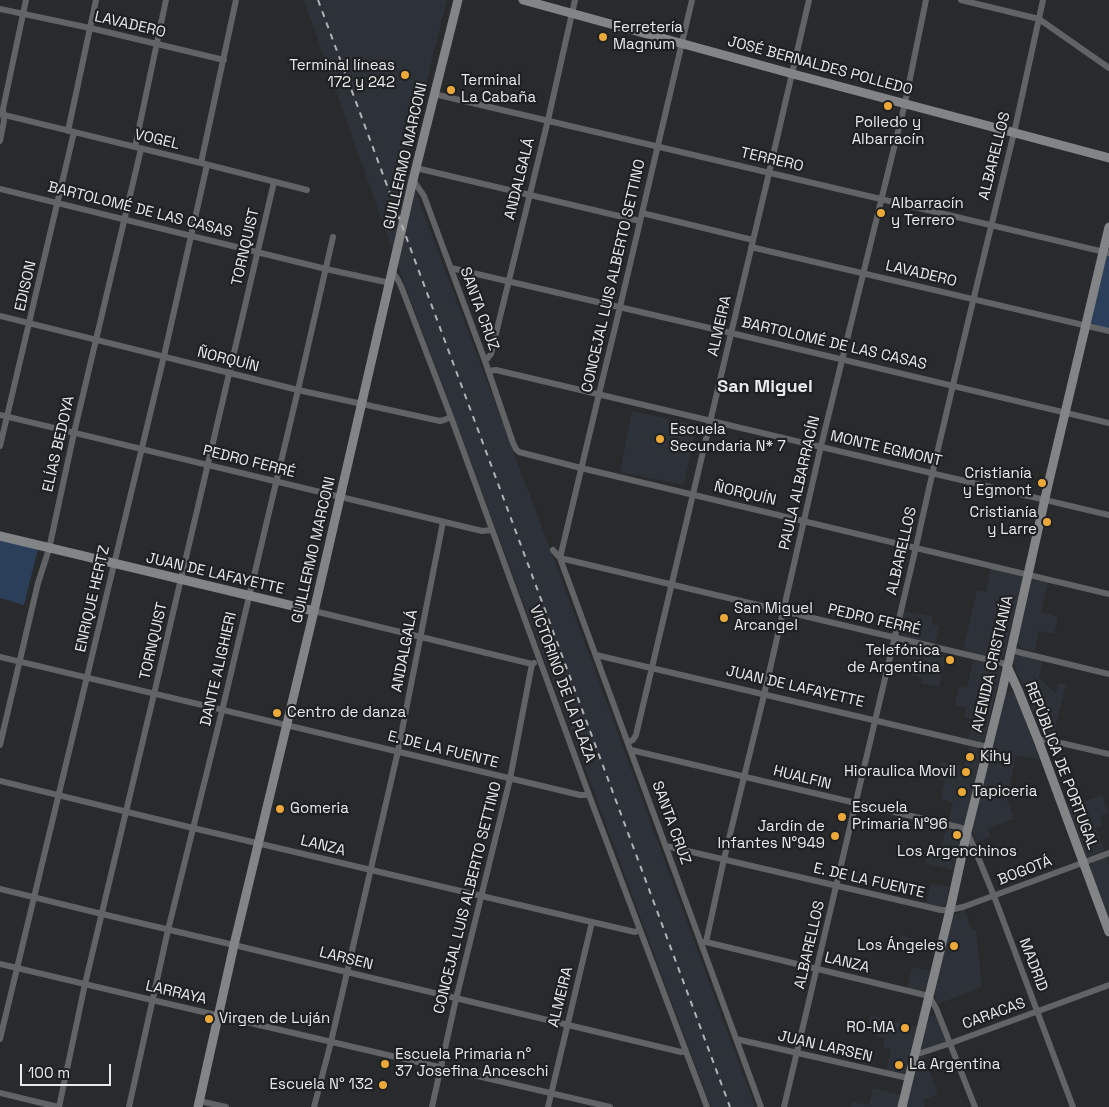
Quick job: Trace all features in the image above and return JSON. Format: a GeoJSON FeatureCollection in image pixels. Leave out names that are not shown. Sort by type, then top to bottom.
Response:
{"type":"FeatureCollection","features":[{"type":"Feature","properties":{"kind":"main road","name":"GUILLERMO MARCONI"},"geometry":{"type":"LineString","coordinates":[[199,1104],[234,945],[314,611],[413,180],[458,0]]}},
{"type":"Feature","properties":{"kind":"main road","name":"JOSÉ BERNALDES POLLEDO"},"geometry":{"type":"LineString","coordinates":[[523,0],[1109,158]]}},
{"type":"Feature","properties":{"kind":"main road","name":"AVENIDA CRISTIANÍA"},"geometry":{"type":"LineString","coordinates":[[902,1107],[950,910],[1086,326],[1106,252],[1109,227]]}},
{"type":"Feature","properties":{"kind":"main road","name":"JUAN DE LAFAYETTE"},"geometry":{"type":"LineString","coordinates":[[0,536],[314,611]]}},
{"type":"Feature","properties":{"kind":"main road","name":"REPÚBLICA DE PORTUGAL"},"geometry":{"type":"LineString","coordinates":[[1007,666],[1038,740],[1109,932]]}},
{"type":"Feature","properties":{"kind":"street"},"geometry":{"type":"LineString","coordinates":[[0,141],[4,121],[2,109],[26,0]]}},
{"type":"Feature","properties":{"kind":"street","name":"EDISON"},"geometry":{"type":"LineString","coordinates":[[0,446],[4,415],[30,323],[58,202],[96,0]]}},
{"type":"Feature","properties":{"kind":"street","name":"ELÍAS BEDOYA"},"geometry":{"type":"LineString","coordinates":[[0,745],[38,583],[49,549],[124,219],[166,0]]}},
{"type":"Feature","properties":{"kind":"street","name":"ENRIQUE HERTZ"},"geometry":{"type":"LineString","coordinates":[[0,1039],[88,678],[192,236],[236,0]]}},
{"type":"Feature","properties":{"kind":"street","name":"ANDALGALÁ"},"geometry":{"type":"LineString","coordinates":[[484,361],[491,354],[575,0]]}},
{"type":"Feature","properties":{"kind":"street","name":"CONCEJAL LUIS ALBERTO SETTINO"},"geometry":{"type":"LineString","coordinates":[[560,558],[692,0]]}},
{"type":"Feature","properties":{"kind":"street","name":"ALMEIRA"},"geometry":{"type":"LineString","coordinates":[[628,742],[633,740],[636,734],[770,173],[809,0]]}},
{"type":"Feature","properties":{"kind":"street","name":"PAULA ALBARRACÍN"},"geometry":{"type":"LineString","coordinates":[[704,942],[904,103],[926,0]]}},
{"type":"Feature","properties":{"kind":"street"},"geometry":{"type":"LineString","coordinates":[[961,0],[1039,19],[1109,68]]}},
{"type":"Feature","properties":{"kind":"street","name":"ALBARELLOS"},"geometry":{"type":"LineString","coordinates":[[784,1107],[818,969],[932,472],[1014,132],[1043,0]]}},
{"type":"Feature","properties":{"kind":"street","name":"LAVADERO"},"geometry":{"type":"LineString","coordinates":[[0,9],[224,60]]}},
{"type":"Feature","properties":{"kind":"street","name":"TERRERO"},"geometry":{"type":"LineString","coordinates":[[434,94],[1106,252]]}},
{"type":"Feature","properties":{"kind":"street","name":"VOGEL"},"geometry":{"type":"LineString","coordinates":[[2,115],[307,190]]}},
{"type":"Feature","properties":{"kind":"street"},"geometry":{"type":"LineString","coordinates":[[416,168],[640,221]]}},
{"type":"Feature","properties":{"kind":"street","name":"SANTA CRUZ"},"geometry":{"type":"LineString","coordinates":[[413,180],[424,196],[516,449]]}},
{"type":"Feature","properties":{"kind":"street","name":"TORNQUIST"},"geometry":{"type":"LineString","coordinates":[[58,1107],[85,984],[274,182]]}},
{"type":"Feature","properties":{"kind":"street","name":"BARTOLOMÉ DE LAS CASAS"},"geometry":{"type":"LineString","coordinates":[[0,189],[390,283]]}},
{"type":"Feature","properties":{"kind":"street"},"geometry":{"type":"LineString","coordinates":[[642,213],[753,240]]}},
{"type":"Feature","properties":{"kind":"street","name":"DANTE ALIGHIERI"},"geometry":{"type":"LineString","coordinates":[[129,1107],[168,930],[222,711],[333,236]]}},
{"type":"Feature","properties":{"kind":"street","name":"LAVADERO"},"geometry":{"type":"LineString","coordinates":[[751,247],[1109,331]]}},
{"type":"Feature","properties":{"kind":"street","name":"BARTOLOMÉ DE LAS CASAS"},"geometry":{"type":"LineString","coordinates":[[451,268],[1109,423]]}},
{"type":"Feature","properties":{"kind":"street","name":"VICTORINO DE LA PLAZA"},"geometry":{"type":"LineString","coordinates":[[392,271],[401,286],[451,418],[589,795],[707,1107]]}},
{"type":"Feature","properties":{"kind":"street","name":"ÑORQUÍN"},"geometry":{"type":"LineString","coordinates":[[0,316],[298,390],[440,421],[451,418]]}},
{"type":"Feature","properties":{"kind":"street","name":"MONTE EGMONT"},"geometry":{"type":"LineString","coordinates":[[488,371],[496,370],[1109,515]]}},
{"type":"Feature","properties":{"kind":"street","name":"PEDRO FERRÉ"},"geometry":{"type":"LineString","coordinates":[[4,415],[443,522],[482,531],[492,530]]}},
{"type":"Feature","properties":{"kind":"street","name":"ÑORQUÍN"},"geometry":{"type":"LineString","coordinates":[[516,449],[523,454],[1109,594]]}},
{"type":"Feature","properties":{"kind":"street","name":"ANDALGALÁ"},"geometry":{"type":"LineString","coordinates":[[314,1107],[331,1042],[398,751],[443,522]]}},
{"type":"Feature","properties":{"kind":"street","name":"SANTA CRUZ"},"geometry":{"type":"LineString","coordinates":[[553,550],[560,558],[630,750],[704,942],[736,1040],[761,1107]]}},
{"type":"Feature","properties":{"kind":"street","name":"PEDRO FERRÉ"},"geometry":{"type":"LineString","coordinates":[[560,558],[1002,663],[1007,666]]}},
{"type":"Feature","properties":{"kind":"street","name":"JUAN DE LAFAYETTE"},"geometry":{"type":"LineString","coordinates":[[314,611],[532,664],[541,662]]}},
{"type":"Feature","properties":{"kind":"street"},"geometry":{"type":"LineString","coordinates":[[1010,650],[1109,674]]}},
{"type":"Feature","properties":{"kind":"street","name":"JUAN DE LAFAYETTE"},"geometry":{"type":"LineString","coordinates":[[596,655],[988,747]]}},
{"type":"Feature","properties":{"kind":"street","name":"E. DE LA FUENTE"},"geometry":{"type":"LineString","coordinates":[[0,657],[510,779],[580,795],[589,795]]}},
{"type":"Feature","properties":{"kind":"street","name":"CONCEJAL LUIS ALBERTO SETTINO"},"geometry":{"type":"LineString","coordinates":[[432,1107],[456,998],[510,779],[532,664]]}},
{"type":"Feature","properties":{"kind":"street"},"geometry":{"type":"LineString","coordinates":[[1038,740],[1048,740],[1109,754]]}},
{"type":"Feature","properties":{"kind":"street","name":"HUALFIN"},"geometry":{"type":"LineString","coordinates":[[630,750],[962,828],[967,832]]}},
{"type":"Feature","properties":{"kind":"street","name":"LANZA"},"geometry":{"type":"LineString","coordinates":[[0,781],[592,922],[635,932],[640,930]]}},
{"type":"Feature","properties":{"kind":"street","name":"MADRID"},"geometry":{"type":"LineString","coordinates":[[967,832],[994,896],[1073,1107]]}},
{"type":"Feature","properties":{"kind":"street","name":"E. DE LA FUENTE"},"geometry":{"type":"LineString","coordinates":[[666,846],[941,910],[950,910]]}},
{"type":"Feature","properties":{"kind":"street","name":"BOGOTÁ"},"geometry":{"type":"LineString","coordinates":[[950,910],[994,896],[1109,853]]}},
{"type":"Feature","properties":{"kind":"street","name":"LARSEN"},"geometry":{"type":"LineString","coordinates":[[0,889],[681,1052],[686,1051]]}},
{"type":"Feature","properties":{"kind":"street","name":"ALMEIRA"},"geometry":{"type":"LineString","coordinates":[[548,1107],[592,922]]}},
{"type":"Feature","properties":{"kind":"street","name":"LANZA"},"geometry":{"type":"LineString","coordinates":[[704,942],[929,996]]}},
{"type":"Feature","properties":{"kind":"street","name":"LARRAYA"},"geometry":{"type":"LineString","coordinates":[[0,964],[610,1107]]}},
{"type":"Feature","properties":{"kind":"street","name":"CARACAS"},"geometry":{"type":"LineString","coordinates":[[915,1054],[921,1054],[951,1044],[1109,985]]}},
{"type":"Feature","properties":{"kind":"street"},"geometry":{"type":"LineString","coordinates":[[929,996],[951,1044],[975,1107]]}},
{"type":"Feature","properties":{"kind":"street","name":"JUAN LARSEN"},"geometry":{"type":"LineString","coordinates":[[736,1040],[908,1078]]}},
{"type":"Feature","properties":{"kind":"street"},"geometry":{"type":"LineString","coordinates":[[0,1093],[58,1107]]}},
{"type":"Feature","properties":{"kind":"street"},"geometry":{"type":"LineString","coordinates":[[199,1104],[226,1107]]}},
{"type":"Feature","properties":{"kind":"shaded area"},"geometry":{"type":"Polygon","coordinates":[[[304,0],[447,0],[409,151],[407,169],[558,570],[755,1107],[711,1107],[398,266],[304,0]]]}},
{"type":"Feature","properties":{"kind":"shaded area"},"geometry":{"type":"Polygon","coordinates":[[[1106,253],[1109,254],[1109,331],[1089,326],[1106,253]]]}},
{"type":"Feature","properties":{"kind":"shaded area","name":"Escuela Secundaria N* 7"},"geometry":{"type":"Polygon","coordinates":[[[632,411],[696,425],[684,485],[620,472],[632,411]]]}},
{"type":"Feature","properties":{"kind":"shaded area"},"geometry":{"type":"Polygon","coordinates":[[[0,539],[38,549],[24,605],[0,598],[0,539]]]}},
{"type":"Feature","properties":{"kind":"shaded area"},"geometry":{"type":"Polygon","coordinates":[[[991,568],[1018,574],[1022,578],[1004,656],[999,659],[963,650],[977,590],[986,592],[991,568]]]}},
{"type":"Feature","properties":{"kind":"shaded area"},"geometry":{"type":"Polygon","coordinates":[[[1035,580],[1048,582],[1041,612],[1058,617],[1054,634],[1039,631],[1035,651],[1021,648],[1017,642],[1031,583],[1035,580]]]}},
{"type":"Feature","properties":{"kind":"shaded area"},"geometry":{"type":"Polygon","coordinates":[[[904,611],[933,617],[932,624],[939,626],[935,644],[904,637],[901,634],[904,611]]]}},
{"type":"Feature","properties":{"kind":"shaded area"},"geometry":{"type":"Polygon","coordinates":[[[898,643],[946,654],[939,687],[921,683],[922,678],[909,675],[911,659],[894,654],[898,643]]]}},
{"type":"Feature","properties":{"kind":"shaded area"},"geometry":{"type":"Polygon","coordinates":[[[1019,654],[1043,659],[1039,678],[1056,693],[1058,683],[1066,685],[1053,737],[1041,733],[1013,661],[1014,657],[1019,654]]]}},
{"type":"Feature","properties":{"kind":"shaded area"},"geometry":{"type":"Polygon","coordinates":[[[973,660],[998,665],[1001,670],[985,738],[982,742],[968,739],[973,719],[964,717],[966,708],[955,705],[959,686],[967,688],[973,660]]]}},
{"type":"Feature","properties":{"kind":"shaded area"},"geometry":{"type":"Polygon","coordinates":[[[1008,691],[1013,691],[1017,697],[1040,760],[1016,755],[1007,800],[1014,819],[988,828],[990,836],[977,842],[973,833],[973,826],[1008,691]]]}},
{"type":"Feature","properties":{"kind":"shaded area"},"geometry":{"type":"Polygon","coordinates":[[[969,746],[978,748],[981,754],[965,822],[960,825],[948,822],[953,802],[941,799],[945,781],[937,779],[941,761],[964,767],[969,746]]]}},
{"type":"Feature","properties":{"kind":"shaded area"},"geometry":{"type":"Polygon","coordinates":[[[1102,795],[1109,813],[1100,816],[1103,825],[1096,828],[1105,851],[1087,857],[1068,807],[1102,795]]]}},
{"type":"Feature","properties":{"kind":"shaded area"},"geometry":{"type":"Polygon","coordinates":[[[946,828],[957,831],[961,839],[953,870],[925,863],[930,845],[941,847],[946,828]]]}},
{"type":"Feature","properties":{"kind":"shaded area"},"geometry":{"type":"Polygon","coordinates":[[[1107,856],[1109,861],[1109,921],[1089,868],[1092,862],[1107,856]]]}},
{"type":"Feature","properties":{"kind":"shaded area"},"geometry":{"type":"Polygon","coordinates":[[[931,883],[949,887],[946,904],[942,907],[926,904],[931,883]]]}},
{"type":"Feature","properties":{"kind":"shaded area"},"geometry":{"type":"Polygon","coordinates":[[[965,910],[971,929],[976,930],[982,987],[938,1004],[935,994],[951,919],[954,915],[965,910]]]}},
{"type":"Feature","properties":{"kind":"shaded area"},"geometry":{"type":"Polygon","coordinates":[[[901,935],[936,945],[934,953],[899,944],[901,935]]]}},
{"type":"Feature","properties":{"kind":"shaded area"},"geometry":{"type":"Polygon","coordinates":[[[912,967],[930,971],[925,989],[917,991],[907,988],[912,967]]]}},
{"type":"Feature","properties":{"kind":"shaded area"},"geometry":{"type":"Polygon","coordinates":[[[871,1015],[917,1027],[904,1073],[886,1070],[891,1049],[883,1047],[885,1038],[875,1036],[877,1027],[868,1025],[871,1015]]]}},
{"type":"Feature","properties":{"kind":"shaded area"},"geometry":{"type":"Polygon","coordinates":[[[932,1015],[936,1016],[946,1040],[923,1050],[921,1049],[921,1044],[929,1018],[932,1015]]]}},
{"type":"Feature","properties":{"kind":"shaded area"},"geometry":{"type":"Polygon","coordinates":[[[924,1055],[938,1094],[923,1100],[925,1107],[906,1107],[917,1060],[924,1055]]]}},
{"type":"Feature","properties":{"kind":"shaded area"},"geometry":{"type":"Polygon","coordinates":[[[873,1088],[901,1095],[898,1107],[851,1107],[852,1102],[869,1105],[873,1088]]]}},
{"type":"Feature","properties":{"kind":"railway"},"geometry":{"type":"LineString","coordinates":[[318,0],[730,1107]]}},
{"type":"Feature","properties":{"kind":"place","name":"Ferretería Magnum"},"geometry":{"type":"Point","coordinates":[603,37]}},
{"type":"Feature","properties":{"kind":"place","name":"Terminal líneas 172 y 242"},"geometry":{"type":"Point","coordinates":[405,75]}},
{"type":"Feature","properties":{"kind":"place","name":"Terminal La Cabaña"},"geometry":{"type":"Point","coordinates":[451,90]}},
{"type":"Feature","properties":{"kind":"place","name":"Polledo y Albarracín"},"geometry":{"type":"Point","coordinates":[888,106]}},
{"type":"Feature","properties":{"kind":"place","name":"Albarracín y Terrero"},"geometry":{"type":"Point","coordinates":[881,213]}},
{"type":"Feature","properties":{"kind":"place","name":"Escuela Secundaria N* 7"},"geometry":{"type":"Point","coordinates":[660,439]}},
{"type":"Feature","properties":{"kind":"place","name":"Cristianía y Egmont"},"geometry":{"type":"Point","coordinates":[1042,483]}},
{"type":"Feature","properties":{"kind":"place","name":"Cristianía y Larre"},"geometry":{"type":"Point","coordinates":[1047,522]}},
{"type":"Feature","properties":{"kind":"place","name":"San Miguel Arcangel"},"geometry":{"type":"Point","coordinates":[724,618]}},
{"type":"Feature","properties":{"kind":"place","name":"Telefónica de Argentina"},"geometry":{"type":"Point","coordinates":[950,660]}},
{"type":"Feature","properties":{"kind":"place","name":"Centro de danza"},"geometry":{"type":"Point","coordinates":[277,713]}},
{"type":"Feature","properties":{"kind":"place","name":"Kihy"},"geometry":{"type":"Point","coordinates":[970,757]}},
{"type":"Feature","properties":{"kind":"place","name":"Hioraulica Movil"},"geometry":{"type":"Point","coordinates":[966,772]}},
{"type":"Feature","properties":{"kind":"place","name":"Tapiceria"},"geometry":{"type":"Point","coordinates":[962,792]}},
{"type":"Feature","properties":{"kind":"place","name":"Gomeria"},"geometry":{"type":"Point","coordinates":[280,809]}},
{"type":"Feature","properties":{"kind":"place","name":"Escuela Primaria N°96"},"geometry":{"type":"Point","coordinates":[842,817]}},
{"type":"Feature","properties":{"kind":"place","name":"Los Argenchinos"},"geometry":{"type":"Point","coordinates":[957,835]}},
{"type":"Feature","properties":{"kind":"place","name":"Jardín de Infantes N°949"},"geometry":{"type":"Point","coordinates":[835,836]}},
{"type":"Feature","properties":{"kind":"place","name":"Los Ángeles"},"geometry":{"type":"Point","coordinates":[954,946]}},
{"type":"Feature","properties":{"kind":"place","name":"Virgen de Luján"},"geometry":{"type":"Point","coordinates":[209,1019]}},
{"type":"Feature","properties":{"kind":"place","name":"RO-MA"},"geometry":{"type":"Point","coordinates":[905,1028]}},
{"type":"Feature","properties":{"kind":"place","name":"Escuela Primaria n° 37 Josefina Anceschi"},"geometry":{"type":"Point","coordinates":[385,1064]}},
{"type":"Feature","properties":{"kind":"place","name":"La Argentina"},"geometry":{"type":"Point","coordinates":[899,1065]}},
{"type":"Feature","properties":{"kind":"place","name":"Escuela N° 132"},"geometry":{"type":"Point","coordinates":[383,1085]}},
{"type":"Feature","properties":{"kind":"district","name":"San Miguel"},"geometry":{"type":"Point","coordinates":[765,387]}}]}
